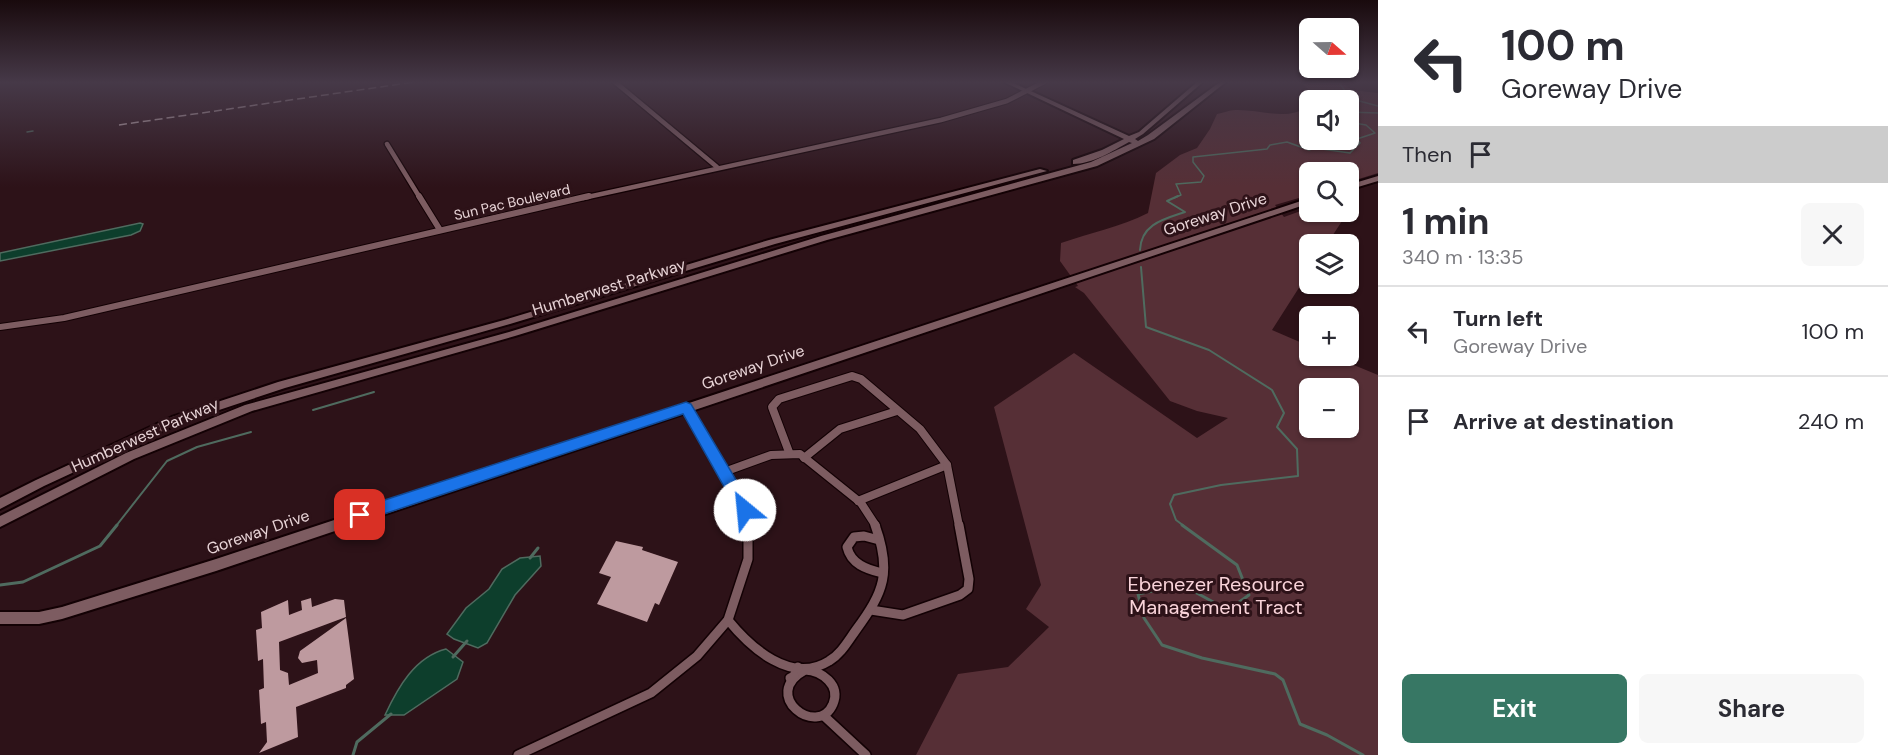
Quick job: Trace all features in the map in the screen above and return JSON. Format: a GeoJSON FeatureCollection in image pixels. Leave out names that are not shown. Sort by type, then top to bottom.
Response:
{"type":"FeatureCollection","features":[{"type":"Feature","properties":{"kind":"main road"},"geometry":{"type":"LineString","coordinates":[[1089,117],[1137,140]]}},
{"type":"Feature","properties":{"kind":"main road","name":"Humberwest Parkway"},"geometry":{"type":"LineString","coordinates":[[0,504],[176,420],[282,385],[507,322],[772,242],[1071,163],[1137,140],[1162,117]]}},
{"type":"Feature","properties":{"kind":"main road","name":"Humberwest Parkway"},"geometry":{"type":"LineString","coordinates":[[0,522],[130,456],[249,408],[522,331],[824,238],[1094,164],[1137,140],[1171,117]]}},
{"type":"Feature","properties":{"kind":"main road"},"geometry":{"type":"LineString","coordinates":[[1359,184],[1378,178]]}},
{"type":"Feature","properties":{"kind":"main road","name":"Goreway Drive"},"geometry":{"type":"LineString","coordinates":[[0,618],[39,618],[62,613],[216,565],[1299,204]]}},
{"type":"Feature","properties":{"kind":"street"},"geometry":{"type":"LineString","coordinates":[[657,117],[717,167]]}},
{"type":"Feature","properties":{"kind":"street","name":"Sun Pac Boulevard"},"geometry":{"type":"LineString","coordinates":[[0,327],[64,318],[717,167],[951,117]]}},
{"type":"Feature","properties":{"kind":"street"},"geometry":{"type":"LineString","coordinates":[[387,144],[440,230]]}},
{"type":"Feature","properties":{"kind":"street"},"geometry":{"type":"LineString","coordinates":[[789,452],[772,407],[779,399],[852,376],[861,379],[940,451],[947,465],[969,579],[968,589],[960,596],[903,615],[871,610]]}},
{"type":"Feature","properties":{"kind":"street"},"geometry":{"type":"LineString","coordinates":[[518,755],[651,693],[697,656],[728,620],[748,559],[749,530],[745,507],[686,408]]}},
{"type":"Feature","properties":{"kind":"street"},"geometry":{"type":"LineString","coordinates":[[804,458],[840,429],[897,411]]}},
{"type":"Feature","properties":{"kind":"street"},"geometry":{"type":"LineString","coordinates":[[724,472],[772,454],[789,452],[804,458],[858,501],[874,520],[882,552],[882,588],[871,610],[840,651],[829,661],[813,667],[784,666],[767,659],[746,642],[728,620]]}},
{"type":"Feature","properties":{"kind":"street"},"geometry":{"type":"LineString","coordinates":[[858,501],[947,465]]}},
{"type":"Feature","properties":{"kind":"street"},"geometry":{"type":"LineString","coordinates":[[879,540],[864,536],[854,537],[847,547],[848,556],[855,563],[882,573]]}},
{"type":"Feature","properties":{"kind":"street"},"geometry":{"type":"LineString","coordinates":[[798,667],[790,678],[787,696],[797,712],[815,718],[824,716],[831,710],[835,700],[830,681],[813,667]]}},
{"type":"Feature","properties":{"kind":"street"},"geometry":{"type":"LineString","coordinates":[[790,678],[805,670],[822,674]]}},
{"type":"Feature","properties":{"kind":"street"},"geometry":{"type":"LineString","coordinates":[[824,716],[866,755]]}},
{"type":"Feature","properties":{"kind":"green space","name":"Ebenezer Resource Management Tract"},"geometry":{"type":"Polygon","coordinates":[[[1215,117],[1299,117],[1299,150],[1359,150],[1359,117],[1378,117],[1378,173],[1359,179],[1359,162],[1299,162],[1299,198],[1275,205],[1284,217],[1299,212],[1299,222],[1341,222],[1334,234],[1299,234],[1299,288],[1272,330],[1299,342],[1299,366],[1356,366],[1378,375],[1378,755],[916,755],[958,674],[1008,667],[1049,627],[1026,609],[1041,585],[994,407],[1074,353],[1197,438],[1228,418],[1197,411],[1170,401],[1084,293],[1075,287],[1078,286],[1060,261],[1061,243],[1116,226],[1148,213],[1156,173],[1180,155],[1197,148],[1215,117]]]}},
{"type":"Feature","properties":{"kind":"shaded area"},"geometry":{"type":"Polygon","coordinates":[[[143,224],[140,231],[131,235],[0,261],[0,253],[143,224]]]}},
{"type":"Feature","properties":{"kind":"shaded area"},"geometry":{"type":"Polygon","coordinates":[[[540,556],[541,566],[515,595],[487,643],[478,648],[447,634],[466,608],[489,589],[502,569],[520,558],[540,556]]]}},
{"type":"Feature","properties":{"kind":"shaded area"},"geometry":{"type":"Polygon","coordinates":[[[446,649],[463,662],[457,679],[404,715],[385,715],[409,674],[425,659],[446,649]]]}},
{"type":"Feature","properties":{"kind":"building"},"geometry":{"type":"Polygon","coordinates":[[[616,541],[643,547],[642,550],[678,562],[659,605],[655,603],[647,622],[597,604],[611,577],[599,573],[616,541]]]}},
{"type":"Feature","properties":{"kind":"building"},"geometry":{"type":"Polygon","coordinates":[[[311,598],[312,607],[335,599],[344,600],[346,617],[279,642],[280,670],[288,673],[289,685],[318,673],[317,660],[302,663],[298,658],[300,651],[346,618],[354,679],[346,685],[346,688],[296,707],[298,737],[259,753],[267,742],[266,722],[261,724],[259,690],[264,688],[263,659],[258,661],[256,630],[262,628],[261,612],[288,600],[289,615],[302,610],[301,601],[311,598]]]}},
{"type":"Feature","properties":{"kind":"waterway"},"geometry":{"type":"LineString","coordinates":[[1359,124],[1366,125],[1375,133],[1359,138]]}},
{"type":"Feature","properties":{"kind":"waterway"},"geometry":{"type":"LineString","coordinates":[[27,132],[33,131]]}},
{"type":"Feature","properties":{"kind":"waterway"},"geometry":{"type":"LineString","coordinates":[[1174,198],[1181,195],[1176,184],[1201,182],[1204,176],[1193,162],[1193,157],[1267,149],[1270,145],[1287,142],[1299,146]]}},
{"type":"Feature","properties":{"kind":"waterway"},"geometry":{"type":"LineString","coordinates":[[1329,150],[1350,153],[1353,150]]}},
{"type":"Feature","properties":{"kind":"waterway"},"geometry":{"type":"LineString","coordinates":[[1140,250],[1141,241],[1149,228],[1162,220],[1185,212],[1167,201],[1178,196]]}},
{"type":"Feature","properties":{"kind":"waterway"},"geometry":{"type":"LineString","coordinates":[[1141,267],[1146,327],[1209,350],[1272,390],[1284,413],[1277,427],[1297,449],[1298,476],[1221,485],[1174,495],[1170,504],[1176,520],[1184,526]]}},
{"type":"Feature","properties":{"kind":"waterway"},"geometry":{"type":"LineString","coordinates":[[313,410],[374,392]]}},
{"type":"Feature","properties":{"kind":"waterway"},"geometry":{"type":"LineString","coordinates":[[116,526],[167,461],[197,447],[251,432]]}},
{"type":"Feature","properties":{"kind":"waterway"},"geometry":{"type":"LineString","coordinates":[[0,585],[23,582],[100,546],[117,525]]}},
{"type":"Feature","properties":{"kind":"waterway"},"geometry":{"type":"LineString","coordinates":[[1182,525],[1237,565],[1249,595],[1228,610],[1182,585],[1138,594],[1144,618],[1162,645],[1202,658],[1275,674],[1283,680],[1300,724],[1327,735],[1363,755]]}},
{"type":"Feature","properties":{"kind":"waterway"},"geometry":{"type":"LineString","coordinates":[[530,558],[538,548]]}},
{"type":"Feature","properties":{"kind":"waterway"},"geometry":{"type":"LineString","coordinates":[[453,657],[467,641]]}},
{"type":"Feature","properties":{"kind":"waterway"},"geometry":{"type":"LineString","coordinates":[[353,755],[357,742],[391,714]]}},
{"type":"Feature","properties":{"kind":"railway"},"geometry":{"type":"LineString","coordinates":[[119,125],[172,117]]}},
{"type":"Feature","properties":{"kind":"route"},"geometry":{"type":"LineString","coordinates":[[360,515],[686,408],[745,510]]}}]}
